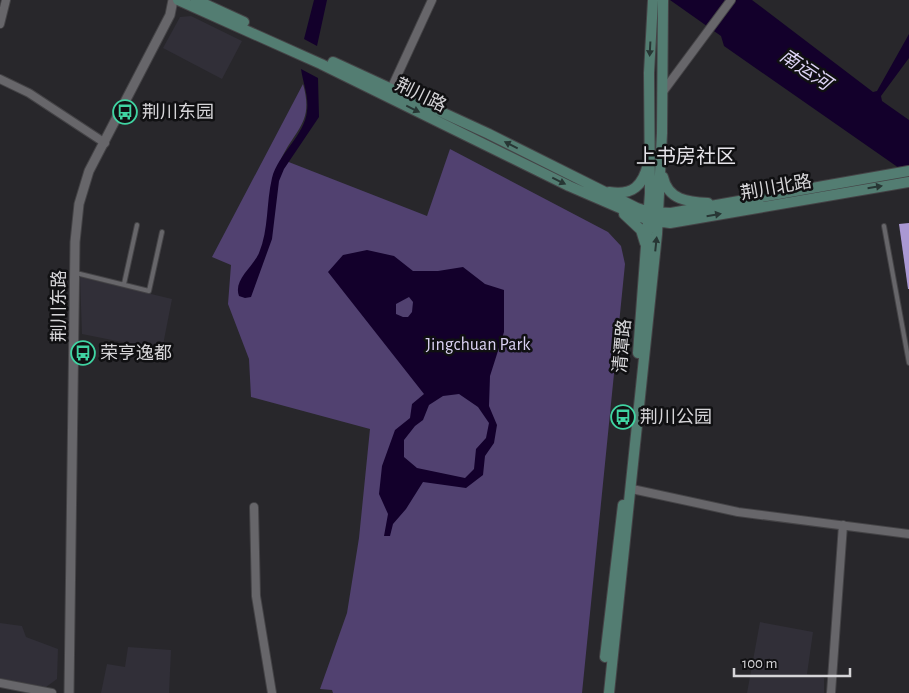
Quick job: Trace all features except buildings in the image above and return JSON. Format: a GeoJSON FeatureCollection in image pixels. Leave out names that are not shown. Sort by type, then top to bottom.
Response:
{"type":"FeatureCollection","features":[{"type":"Feature","properties":{"kind":"main road","name":"荆川路"},"geometry":{"type":"LineString","coordinates":[[178,0],[321,64],[601,195],[654,217]]}},
{"type":"Feature","properties":{"kind":"main road","name":"荆川路"},"geometry":{"type":"LineString","coordinates":[[196,0],[391,89],[601,195]]}},
{"type":"Feature","properties":{"kind":"main road","name":"清潭路"},"geometry":{"type":"LineString","coordinates":[[609,693],[632,489],[654,217],[661,168],[660,1]]}},
{"type":"Feature","properties":{"kind":"main road","name":"清潭路"},"geometry":{"type":"LineString","coordinates":[[602,693],[627,470],[646,253],[654,217],[650,153],[649,73],[660,1]]}},
{"type":"Feature","properties":{"kind":"main road"},"geometry":{"type":"LineString","coordinates":[[601,195],[626,193],[637,188],[646,172],[650,153]]}},
{"type":"Feature","properties":{"kind":"main road"},"geometry":{"type":"LineString","coordinates":[[661,168],[664,183],[671,193],[680,200],[727,203]]}},
{"type":"Feature","properties":{"kind":"main road","name":"荆川北路"},"geometry":{"type":"LineString","coordinates":[[654,217],[905,172]]}},
{"type":"Feature","properties":{"kind":"main road","name":"荆川北路"},"geometry":{"type":"LineString","coordinates":[[654,217],[670,222],[909,182]]}},
{"type":"Feature","properties":{"kind":"main road"},"geometry":{"type":"LineString","coordinates":[[601,195],[630,217],[645,240],[646,253]]}},
{"type":"Feature","properties":{"kind":"street"},"geometry":{"type":"LineString","coordinates":[[0,24],[6,0]]}},
{"type":"Feature","properties":{"kind":"street","name":"荆川东路"},"geometry":{"type":"LineString","coordinates":[[69,693],[75,242],[79,204],[89,171],[170,15],[173,0]]}},
{"type":"Feature","properties":{"kind":"street"},"geometry":{"type":"LineString","coordinates":[[391,89],[432,0]]}},
{"type":"Feature","properties":{"kind":"street"},"geometry":{"type":"LineString","coordinates":[[662,93],[731,0]]}},
{"type":"Feature","properties":{"kind":"street"},"geometry":{"type":"LineString","coordinates":[[0,79],[29,93],[105,142]]}},
{"type":"Feature","properties":{"kind":"street"},"geometry":{"type":"LineString","coordinates":[[632,489],[738,512],[909,534]]}},
{"type":"Feature","properties":{"kind":"street"},"geometry":{"type":"LineString","coordinates":[[254,507],[256,596],[272,693]]}},
{"type":"Feature","properties":{"kind":"street"},"geometry":{"type":"LineString","coordinates":[[831,693],[843,525]]}},
{"type":"Feature","properties":{"kind":"street"},"geometry":{"type":"LineString","coordinates":[[0,683],[52,693]]}},
{"type":"Feature","properties":{"kind":"lane"},"geometry":{"type":"LineString","coordinates":[[124,284],[138,225]]}},
{"type":"Feature","properties":{"kind":"lane"},"geometry":{"type":"LineString","coordinates":[[884,226],[909,363]]}},
{"type":"Feature","properties":{"kind":"lane"},"geometry":{"type":"LineString","coordinates":[[75,273],[149,291],[162,232]]}},
{"type":"Feature","properties":{"kind":"shaded area"},"geometry":{"type":"Polygon","coordinates":[[[191,16],[242,41],[222,79],[163,48],[180,17],[191,16]]]}},
{"type":"Feature","properties":{"kind":"shaded area"},"geometry":{"type":"Polygon","coordinates":[[[80,277],[172,299],[162,350],[82,334],[80,277]]]}},
{"type":"Feature","properties":{"kind":"shaded area"},"geometry":{"type":"Polygon","coordinates":[[[760,622],[813,632],[807,674],[824,678],[824,693],[747,693],[760,622]]]}},
{"type":"Feature","properties":{"kind":"shaded area"},"geometry":{"type":"Polygon","coordinates":[[[0,623],[22,626],[26,637],[58,649],[57,679],[46,687],[0,678],[0,623]]]}},
{"type":"Feature","properties":{"kind":"shaded area"},"geometry":{"type":"Polygon","coordinates":[[[128,647],[171,650],[169,693],[101,693],[107,664],[125,667],[128,647]]]}},
{"type":"Feature","properties":{"kind":"green space","name":"Jingchuan Park"},"geometry":{"type":"Polygon","coordinates":[[[303,84],[306,97],[305,116],[281,159],[427,216],[450,149],[608,232],[621,246],[625,264],[582,693],[333,693],[332,690],[320,689],[347,613],[359,538],[370,429],[251,397],[249,359],[228,304],[231,265],[212,257],[303,84]]]}},
{"type":"Feature","properties":{"kind":"water"},"geometry":{"type":"Polygon","coordinates":[[[314,0],[327,0],[317,46],[304,39],[314,0]]]}},
{"type":"Feature","properties":{"kind":"water","name":"南运河"},"geometry":{"type":"Polygon","coordinates":[[[670,0],[752,0],[873,92],[877,91],[909,34],[909,58],[881,96],[882,101],[909,120],[909,175],[724,46],[721,36],[670,0]]]}},
{"type":"Feature","properties":{"kind":"water"},"geometry":{"type":"Polygon","coordinates":[[[301,69],[318,78],[319,117],[284,169],[279,181],[272,239],[251,297],[245,298],[239,296],[239,284],[259,253],[262,244],[275,169],[302,128],[305,120],[307,100],[301,69]]]}},
{"type":"Feature","properties":{"kind":"water"},"geometry":{"type":"Polygon","coordinates":[[[367,250],[394,256],[413,271],[438,271],[463,267],[485,284],[504,290],[504,332],[490,376],[489,406],[497,425],[494,443],[485,456],[483,475],[466,488],[423,482],[406,509],[393,524],[390,536],[384,536],[388,514],[379,494],[382,466],[395,430],[410,418],[412,404],[424,394],[328,272],[343,255],[367,250]],[[409,297],[396,304],[396,314],[408,317],[412,312],[413,302],[409,297]],[[459,394],[443,396],[429,405],[423,420],[415,426],[404,440],[404,457],[417,468],[465,478],[474,469],[476,449],[486,438],[489,423],[478,407],[459,394]]]}},
{"type":"Feature","properties":{"kind":"place","name":"荆川东园"},"geometry":{"type":"Point","coordinates":[125,112]}},
{"type":"Feature","properties":{"kind":"place","name":"荣亨逸都"},"geometry":{"type":"Point","coordinates":[83,353]}},
{"type":"Feature","properties":{"kind":"place","name":"荆川公园"},"geometry":{"type":"Point","coordinates":[623,417]}},
{"type":"Feature","properties":{"kind":"district","name":"上书房社区"},"geometry":{"type":"Point","coordinates":[686,156]}}]}
